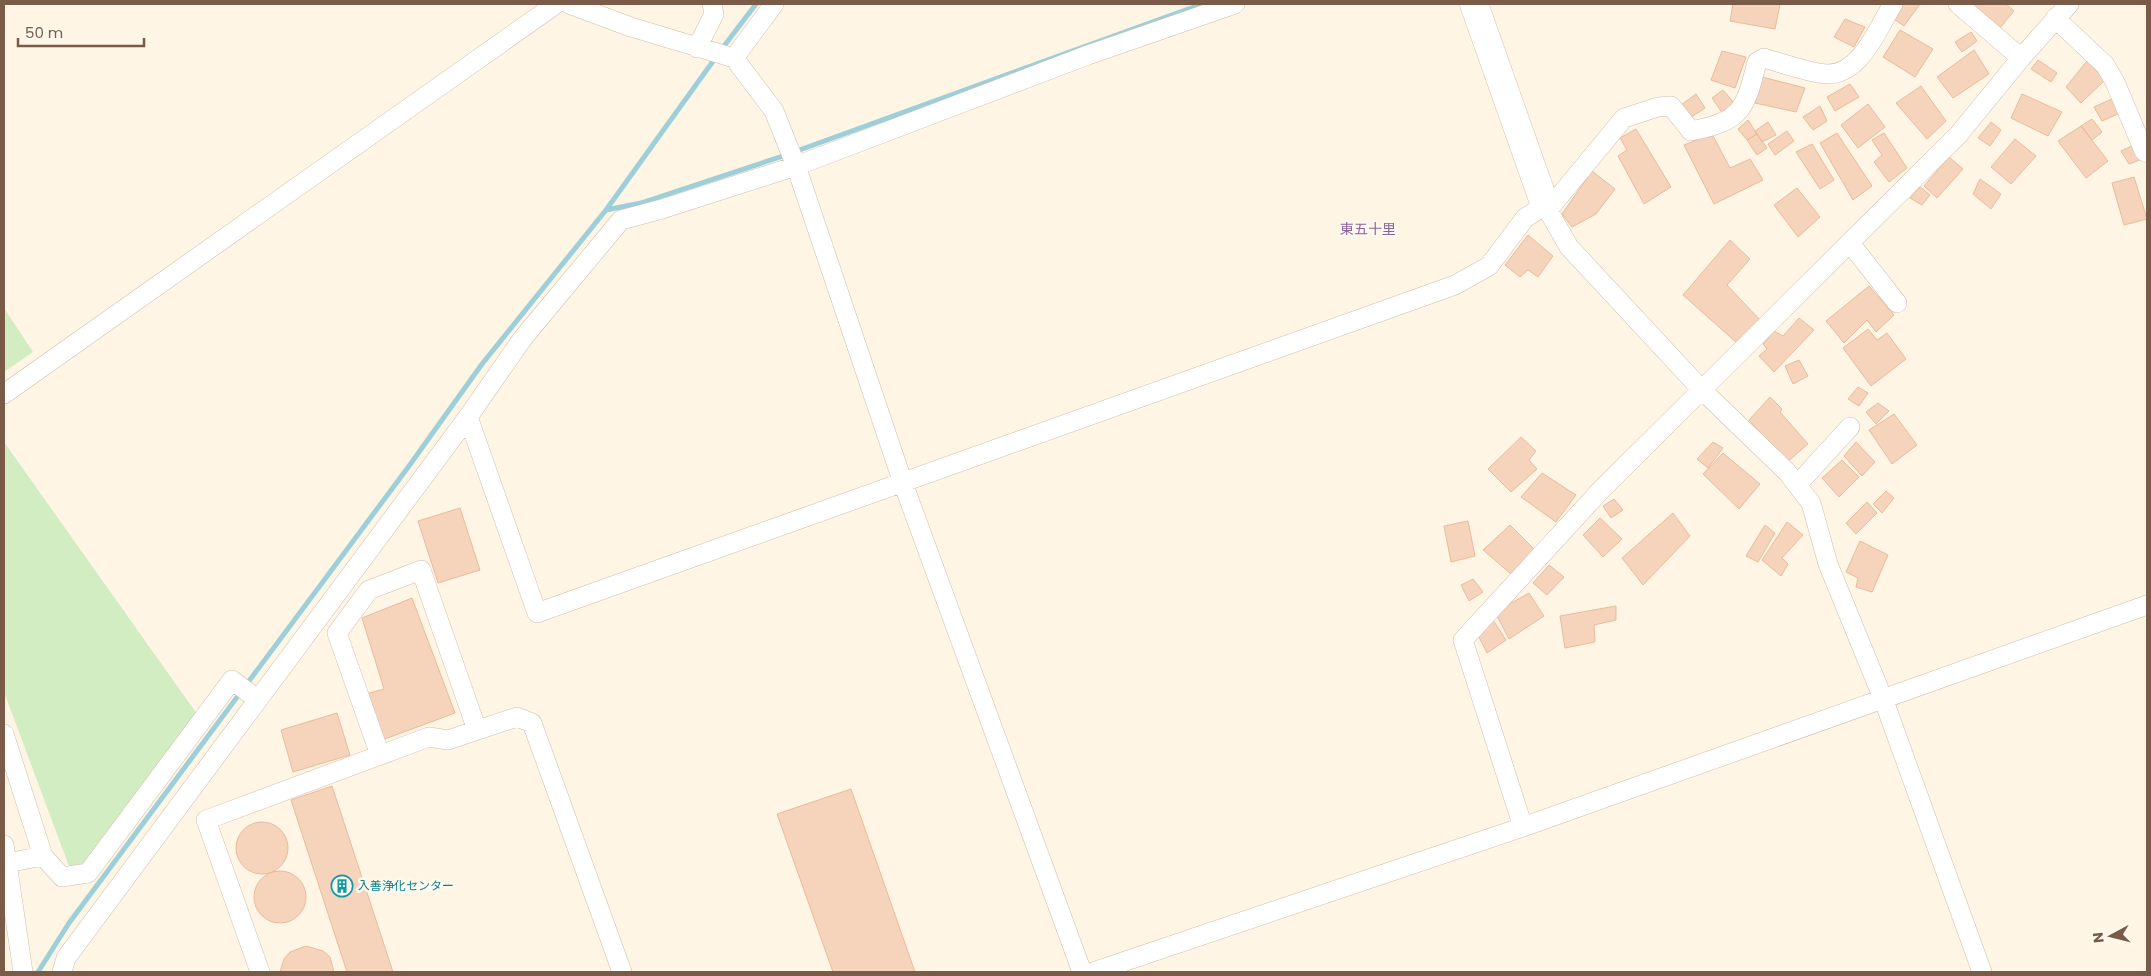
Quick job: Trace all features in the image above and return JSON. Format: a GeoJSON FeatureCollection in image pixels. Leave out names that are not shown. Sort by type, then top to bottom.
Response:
{"type":"FeatureCollection","features":[{"type":"Feature","properties":{"kind":"street"},"geometry":{"type":"LineString","coordinates":[[4,394],[556,4]]}},
{"type":"Feature","properties":{"kind":"street"},"geometry":{"type":"LineString","coordinates":[[569,4],[697,48],[734,58],[774,111],[796,166],[904,483],[1082,972]]}},
{"type":"Feature","properties":{"kind":"street"},"geometry":{"type":"LineString","coordinates":[[697,48],[714,14],[712,4]]}},
{"type":"Feature","properties":{"kind":"street"},"geometry":{"type":"LineString","coordinates":[[734,58],[774,4]]}},
{"type":"Feature","properties":{"kind":"street"},"geometry":{"type":"LineString","coordinates":[[62,972],[66,958],[468,417],[523,338],[621,220],[662,209],[796,166],[1088,55],[1235,4]]}},
{"type":"Feature","properties":{"kind":"street"},"geometry":{"type":"LineString","coordinates":[[1474,4],[1546,207],[1569,247],[1701,389],[1786,472],[1811,504],[1828,564],[1884,701],[1982,972]]}},
{"type":"Feature","properties":{"kind":"street"},"geometry":{"type":"LineString","coordinates":[[468,417],[537,613],[1455,286],[1489,266],[1526,218],[1546,207],[1624,118],[1658,107],[1671,106],[1691,131],[1710,127],[1737,115],[1748,98],[1757,62],[1764,58],[1827,74],[1840,73],[1857,62],[1893,4]]}},
{"type":"Feature","properties":{"kind":"street"},"geometry":{"type":"LineString","coordinates":[[1958,4],[2021,58]]}},
{"type":"Feature","properties":{"kind":"street"},"geometry":{"type":"LineString","coordinates":[[1523,828],[1463,640],[1600,491],[1959,134],[2021,58],[2069,4]]}},
{"type":"Feature","properties":{"kind":"street"},"geometry":{"type":"LineString","coordinates":[[2055,18],[2105,65],[2115,82],[2144,151],[2147,153]]}},
{"type":"Feature","properties":{"kind":"street"},"geometry":{"type":"LineString","coordinates":[[1850,243],[1897,303]]}},
{"type":"Feature","properties":{"kind":"street"},"geometry":{"type":"LineString","coordinates":[[1797,485],[1850,427]]}},
{"type":"Feature","properties":{"kind":"street"},"geometry":{"type":"LineString","coordinates":[[380,755],[337,632],[369,590],[421,570],[477,730]]}},
{"type":"Feature","properties":{"kind":"street"},"geometry":{"type":"LineString","coordinates":[[1093,972],[1523,828],[1884,701],[2147,605]]}},
{"type":"Feature","properties":{"kind":"street"},"geometry":{"type":"LineString","coordinates":[[4,734],[43,856],[62,877],[88,873],[232,680],[258,700]]}},
{"type":"Feature","properties":{"kind":"street"},"geometry":{"type":"LineString","coordinates":[[260,972],[206,820],[429,736],[448,740],[517,717],[532,722],[622,972]]}},
{"type":"Feature","properties":{"kind":"street"},"geometry":{"type":"LineString","coordinates":[[23,972],[5,854],[43,856]]}},
{"type":"Feature","properties":{"kind":"green space"},"geometry":{"type":"Polygon","coordinates":[[[4,308],[33,352],[4,372],[4,308]]]}},
{"type":"Feature","properties":{"kind":"green space"},"geometry":{"type":"Polygon","coordinates":[[[4,442],[197,714],[85,866],[70,869],[4,692],[4,442]]]}},
{"type":"Feature","properties":{"kind":"building"},"geometry":{"type":"Polygon","coordinates":[[[1733,4],[1780,4],[1775,29],[1730,21],[1733,4]]]}},
{"type":"Feature","properties":{"kind":"building"},"geometry":{"type":"Polygon","coordinates":[[[1901,4],[1920,4],[1904,26],[1891,17],[1901,4]]]}},
{"type":"Feature","properties":{"kind":"building"},"geometry":{"type":"Polygon","coordinates":[[[1969,4],[2006,4],[2014,11],[1999,29],[1969,4]]]}},
{"type":"Feature","properties":{"kind":"building"},"geometry":{"type":"Polygon","coordinates":[[[1845,19],[1865,27],[1854,47],[1834,37],[1845,19]]]}},
{"type":"Feature","properties":{"kind":"building"},"geometry":{"type":"Polygon","coordinates":[[[1900,30],[1933,49],[1915,77],[1883,57],[1900,30]]]}},
{"type":"Feature","properties":{"kind":"building"},"geometry":{"type":"Polygon","coordinates":[[[1971,32],[1977,41],[1962,52],[1955,42],[1971,32]]]}},
{"type":"Feature","properties":{"kind":"building"},"geometry":{"type":"Polygon","coordinates":[[[1974,50],[1989,74],[1953,98],[1937,77],[1974,50]]]}},
{"type":"Feature","properties":{"kind":"building"},"geometry":{"type":"Polygon","coordinates":[[[1722,51],[1746,57],[1735,88],[1711,80],[1722,51]]]}},
{"type":"Feature","properties":{"kind":"building"},"geometry":{"type":"Polygon","coordinates":[[[2038,60],[2057,73],[2051,82],[2031,69],[2038,60]]]}},
{"type":"Feature","properties":{"kind":"building"},"geometry":{"type":"Polygon","coordinates":[[[2087,61],[2105,80],[2081,103],[2066,87],[2087,61]]]}},
{"type":"Feature","properties":{"kind":"building"},"geometry":{"type":"Polygon","coordinates":[[[1762,77],[1805,88],[1796,112],[1755,103],[1762,77]]]}},
{"type":"Feature","properties":{"kind":"building"},"geometry":{"type":"Polygon","coordinates":[[[1850,84],[1859,97],[1835,111],[1827,97],[1850,84]]]}},
{"type":"Feature","properties":{"kind":"building"},"geometry":{"type":"Polygon","coordinates":[[[1921,86],[1946,121],[1927,139],[1896,103],[1921,86]]]}},
{"type":"Feature","properties":{"kind":"building"},"geometry":{"type":"Polygon","coordinates":[[[1723,90],[1736,105],[1723,114],[1712,98],[1723,90]]]}},
{"type":"Feature","properties":{"kind":"building"},"geometry":{"type":"Polygon","coordinates":[[[1696,94],[1705,108],[1690,118],[1681,105],[1696,94]]]}},
{"type":"Feature","properties":{"kind":"building"},"geometry":{"type":"Polygon","coordinates":[[[2022,94],[2062,112],[2048,136],[2011,118],[2022,94]]]}},
{"type":"Feature","properties":{"kind":"building"},"geometry":{"type":"Polygon","coordinates":[[[2114,98],[2120,113],[2102,121],[2094,107],[2114,98]]]}},
{"type":"Feature","properties":{"kind":"building"},"geometry":{"type":"Polygon","coordinates":[[[1868,104],[1885,127],[1858,148],[1841,125],[1868,104]]]}},
{"type":"Feature","properties":{"kind":"building"},"geometry":{"type":"Polygon","coordinates":[[[1820,106],[1827,121],[1813,130],[1803,117],[1820,106]]]}},
{"type":"Feature","properties":{"kind":"building"},"geometry":{"type":"Polygon","coordinates":[[[2092,119],[2102,132],[2092,140],[2081,126],[2092,119]]]}},
{"type":"Feature","properties":{"kind":"building"},"geometry":{"type":"Polygon","coordinates":[[[1748,120],[1757,134],[1747,140],[1738,129],[1748,120]]]}},
{"type":"Feature","properties":{"kind":"building"},"geometry":{"type":"Polygon","coordinates":[[[1768,122],[1776,135],[1762,142],[1755,131],[1768,122]]]}},
{"type":"Feature","properties":{"kind":"building"},"geometry":{"type":"Polygon","coordinates":[[[1991,122],[2001,130],[1990,146],[1978,138],[1991,122]]]}},
{"type":"Feature","properties":{"kind":"building"},"geometry":{"type":"Polygon","coordinates":[[[2081,126],[2108,161],[2086,178],[2058,141],[2081,126]]]}},
{"type":"Feature","properties":{"kind":"building"},"geometry":{"type":"Polygon","coordinates":[[[1636,129],[1671,187],[1644,204],[1618,156],[1627,150],[1620,138],[1636,129]]]}},
{"type":"Feature","properties":{"kind":"building"},"geometry":{"type":"Polygon","coordinates":[[[1787,131],[1794,141],[1775,155],[1768,144],[1787,131]]]}},
{"type":"Feature","properties":{"kind":"building"},"geometry":{"type":"Polygon","coordinates":[[[1837,133],[1872,186],[1853,200],[1820,143],[1837,133]]]}},
{"type":"Feature","properties":{"kind":"building"},"geometry":{"type":"Polygon","coordinates":[[[1884,133],[1907,168],[1889,182],[1874,162],[1882,155],[1872,140],[1884,133]]]}},
{"type":"Feature","properties":{"kind":"building"},"geometry":{"type":"Polygon","coordinates":[[[1712,134],[1730,168],[1750,159],[1763,180],[1714,204],[1684,145],[1712,134]]]}},
{"type":"Feature","properties":{"kind":"building"},"geometry":{"type":"Polygon","coordinates":[[[1757,134],[1767,148],[1757,155],[1747,140],[1757,134]]]}},
{"type":"Feature","properties":{"kind":"building"},"geometry":{"type":"Polygon","coordinates":[[[2015,139],[2036,156],[2011,184],[1991,167],[2015,139]]]}},
{"type":"Feature","properties":{"kind":"building"},"geometry":{"type":"Polygon","coordinates":[[[1812,144],[1834,180],[1820,189],[1796,152],[1812,144]]]}},
{"type":"Feature","properties":{"kind":"building"},"geometry":{"type":"Polygon","coordinates":[[[2134,145],[2142,159],[2129,164],[2121,151],[2134,145]]]}},
{"type":"Feature","properties":{"kind":"building"},"geometry":{"type":"Polygon","coordinates":[[[1949,157],[1963,169],[1937,198],[1924,186],[1949,157]]]}},
{"type":"Feature","properties":{"kind":"building"},"geometry":{"type":"Polygon","coordinates":[[[1592,171],[1615,189],[1596,214],[1572,227],[1562,214],[1592,171]]]}},
{"type":"Feature","properties":{"kind":"building"},"geometry":{"type":"Polygon","coordinates":[[[2134,177],[2147,219],[2124,225],[2112,183],[2134,177]]]}},
{"type":"Feature","properties":{"kind":"building"},"geometry":{"type":"Polygon","coordinates":[[[1980,179],[2001,194],[1991,209],[1973,194],[1980,179]]]}},
{"type":"Feature","properties":{"kind":"building"},"geometry":{"type":"Polygon","coordinates":[[[1920,187],[1930,195],[1922,205],[1910,198],[1920,187]]]}},
{"type":"Feature","properties":{"kind":"building"},"geometry":{"type":"Polygon","coordinates":[[[1797,188],[1820,217],[1798,237],[1774,205],[1797,188]]]}},
{"type":"Feature","properties":{"kind":"building"},"geometry":{"type":"Polygon","coordinates":[[[1528,235],[1553,256],[1538,277],[1528,270],[1520,277],[1505,265],[1528,235]]]}},
{"type":"Feature","properties":{"kind":"building"},"geometry":{"type":"Polygon","coordinates":[[[1730,240],[1750,259],[1727,285],[1760,320],[1737,343],[1683,295],[1730,240]]]}},
{"type":"Feature","properties":{"kind":"building"},"geometry":{"type":"Polygon","coordinates":[[[1869,286],[1894,315],[1876,332],[1867,320],[1844,343],[1826,321],[1869,286]]]}},
{"type":"Feature","properties":{"kind":"building"},"geometry":{"type":"Polygon","coordinates":[[[1799,318],[1814,330],[1774,372],[1759,356],[1767,349],[1763,344],[1774,331],[1783,336],[1799,318]]]}},
{"type":"Feature","properties":{"kind":"building"},"geometry":{"type":"Polygon","coordinates":[[[1868,329],[1877,340],[1887,333],[1906,359],[1871,386],[1843,348],[1868,329]]]}},
{"type":"Feature","properties":{"kind":"building"},"geometry":{"type":"Polygon","coordinates":[[[1799,360],[1808,376],[1793,384],[1785,366],[1799,360]]]}},
{"type":"Feature","properties":{"kind":"building"},"geometry":{"type":"Polygon","coordinates":[[[1858,387],[1868,393],[1859,406],[1848,399],[1858,387]]]}},
{"type":"Feature","properties":{"kind":"building"},"geometry":{"type":"Polygon","coordinates":[[[1770,397],[1782,409],[1780,412],[1808,444],[1786,463],[1749,420],[1770,397]]]}},
{"type":"Feature","properties":{"kind":"building"},"geometry":{"type":"Polygon","coordinates":[[[1878,403],[1889,411],[1876,424],[1866,412],[1878,403]]]}},
{"type":"Feature","properties":{"kind":"building"},"geometry":{"type":"Polygon","coordinates":[[[1894,414],[1917,445],[1892,464],[1869,430],[1894,414]]]}},
{"type":"Feature","properties":{"kind":"building"},"geometry":{"type":"Polygon","coordinates":[[[1521,437],[1536,451],[1529,460],[1537,469],[1511,492],[1488,469],[1521,437]]]}},
{"type":"Feature","properties":{"kind":"building"},"geometry":{"type":"Polygon","coordinates":[[[1713,442],[1723,448],[1708,468],[1697,459],[1713,442]]]}},
{"type":"Feature","properties":{"kind":"building"},"geometry":{"type":"Polygon","coordinates":[[[1856,442],[1875,462],[1862,476],[1844,456],[1856,442]]]}},
{"type":"Feature","properties":{"kind":"building"},"geometry":{"type":"Polygon","coordinates":[[[1723,453],[1760,484],[1739,509],[1703,474],[1723,453]]]}},
{"type":"Feature","properties":{"kind":"building"},"geometry":{"type":"Polygon","coordinates":[[[1842,460],[1859,477],[1839,497],[1822,478],[1842,460]]]}},
{"type":"Feature","properties":{"kind":"building"},"geometry":{"type":"Polygon","coordinates":[[[1542,473],[1576,495],[1556,522],[1521,497],[1542,473]]]}},
{"type":"Feature","properties":{"kind":"building"},"geometry":{"type":"Polygon","coordinates":[[[1886,491],[1894,498],[1882,513],[1873,504],[1886,491]]]}},
{"type":"Feature","properties":{"kind":"building"},"geometry":{"type":"Polygon","coordinates":[[[1614,499],[1623,510],[1611,518],[1603,506],[1614,499]]]}},
{"type":"Feature","properties":{"kind":"building"},"geometry":{"type":"Polygon","coordinates":[[[1867,502],[1877,513],[1856,534],[1846,523],[1867,502]]]}},
{"type":"Feature","properties":{"kind":"building"},"geometry":{"type":"Polygon","coordinates":[[[460,508],[480,570],[438,583],[418,521],[460,508]]]}},
{"type":"Feature","properties":{"kind":"building"},"geometry":{"type":"Polygon","coordinates":[[[1673,513],[1690,536],[1643,585],[1622,558],[1673,513]]]}},
{"type":"Feature","properties":{"kind":"building"},"geometry":{"type":"Polygon","coordinates":[[[1600,518],[1622,539],[1603,557],[1583,535],[1600,518]]]}},
{"type":"Feature","properties":{"kind":"building"},"geometry":{"type":"Polygon","coordinates":[[[1468,521],[1475,556],[1451,562],[1444,526],[1468,521]]]}},
{"type":"Feature","properties":{"kind":"building"},"geometry":{"type":"Polygon","coordinates":[[[1787,522],[1803,535],[1782,558],[1788,564],[1781,576],[1762,560],[1787,522]]]}},
{"type":"Feature","properties":{"kind":"building"},"geometry":{"type":"Polygon","coordinates":[[[1510,525],[1534,549],[1511,574],[1483,550],[1510,525]]]}},
{"type":"Feature","properties":{"kind":"building"},"geometry":{"type":"Polygon","coordinates":[[[1765,525],[1775,533],[1758,562],[1746,556],[1765,525]]]}},
{"type":"Feature","properties":{"kind":"building"},"geometry":{"type":"Polygon","coordinates":[[[1860,541],[1888,555],[1872,592],[1856,587],[1858,578],[1846,572],[1860,541]]]}},
{"type":"Feature","properties":{"kind":"building"},"geometry":{"type":"Polygon","coordinates":[[[1549,565],[1564,577],[1547,595],[1533,583],[1549,565]]]}},
{"type":"Feature","properties":{"kind":"building"},"geometry":{"type":"Polygon","coordinates":[[[1473,579],[1483,592],[1469,601],[1461,585],[1473,579]]]}},
{"type":"Feature","properties":{"kind":"building"},"geometry":{"type":"Polygon","coordinates":[[[1529,593],[1544,616],[1509,639],[1495,612],[1529,593]]]}},
{"type":"Feature","properties":{"kind":"building"},"geometry":{"type":"Polygon","coordinates":[[[412,598],[455,713],[382,740],[366,694],[384,689],[362,618],[412,598]]]}},
{"type":"Feature","properties":{"kind":"building"},"geometry":{"type":"Polygon","coordinates":[[[1616,606],[1616,620],[1594,625],[1595,642],[1565,648],[1560,616],[1616,606]]]}},
{"type":"Feature","properties":{"kind":"building"},"geometry":{"type":"Polygon","coordinates":[[[1493,620],[1506,640],[1487,653],[1476,631],[1493,620]]]}},
{"type":"Feature","properties":{"kind":"building"},"geometry":{"type":"Polygon","coordinates":[[[337,713],[350,755],[293,772],[281,730],[337,713]]]}},
{"type":"Feature","properties":{"kind":"building","name":"入善浄化センター"},"geometry":{"type":"Polygon","coordinates":[[[332,786],[393,972],[347,972],[291,800],[332,786]]]}},
{"type":"Feature","properties":{"kind":"building"},"geometry":{"type":"Polygon","coordinates":[[[851,789],[915,972],[833,972],[777,814],[851,789]]]}},
{"type":"Feature","properties":{"kind":"building"},"geometry":{"type":"Polygon","coordinates":[[[262,822],[276,826],[284,834],[288,848],[284,862],[276,870],[262,874],[248,870],[240,862],[236,848],[240,834],[248,826],[262,822]]]}},
{"type":"Feature","properties":{"kind":"building"},"geometry":{"type":"Polygon","coordinates":[[[275,871],[285,871],[294,875],[302,883],[306,897],[302,911],[294,919],[285,923],[275,923],[266,919],[258,911],[254,902],[254,892],[258,883],[266,875],[275,871]]]}},
{"type":"Feature","properties":{"kind":"building"},"geometry":{"type":"Polygon","coordinates":[[[306,946],[323,951],[330,957],[334,972],[280,972],[284,959],[290,952],[306,946]]]}},
{"type":"Feature","properties":{"kind":"waterway"},"geometry":{"type":"LineString","coordinates":[[721,50],[756,4]]}},
{"type":"Feature","properties":{"kind":"waterway"},"geometry":{"type":"LineString","coordinates":[[794,152],[1202,4]]}},
{"type":"Feature","properties":{"kind":"waterway"},"geometry":{"type":"LineString","coordinates":[[38,972],[69,923],[409,466],[482,364],[606,210],[716,57]]}},
{"type":"Feature","properties":{"kind":"waterway"},"geometry":{"type":"LineString","coordinates":[[606,210],[641,203],[786,155]]}},
{"type":"Feature","properties":{"kind":"place","name":"入善浄化センター"},"geometry":{"type":"Point","coordinates":[342,886]}},
{"type":"Feature","properties":{"kind":"district","name":"東五十里"},"geometry":{"type":"Point","coordinates":[1368,229]}}]}
